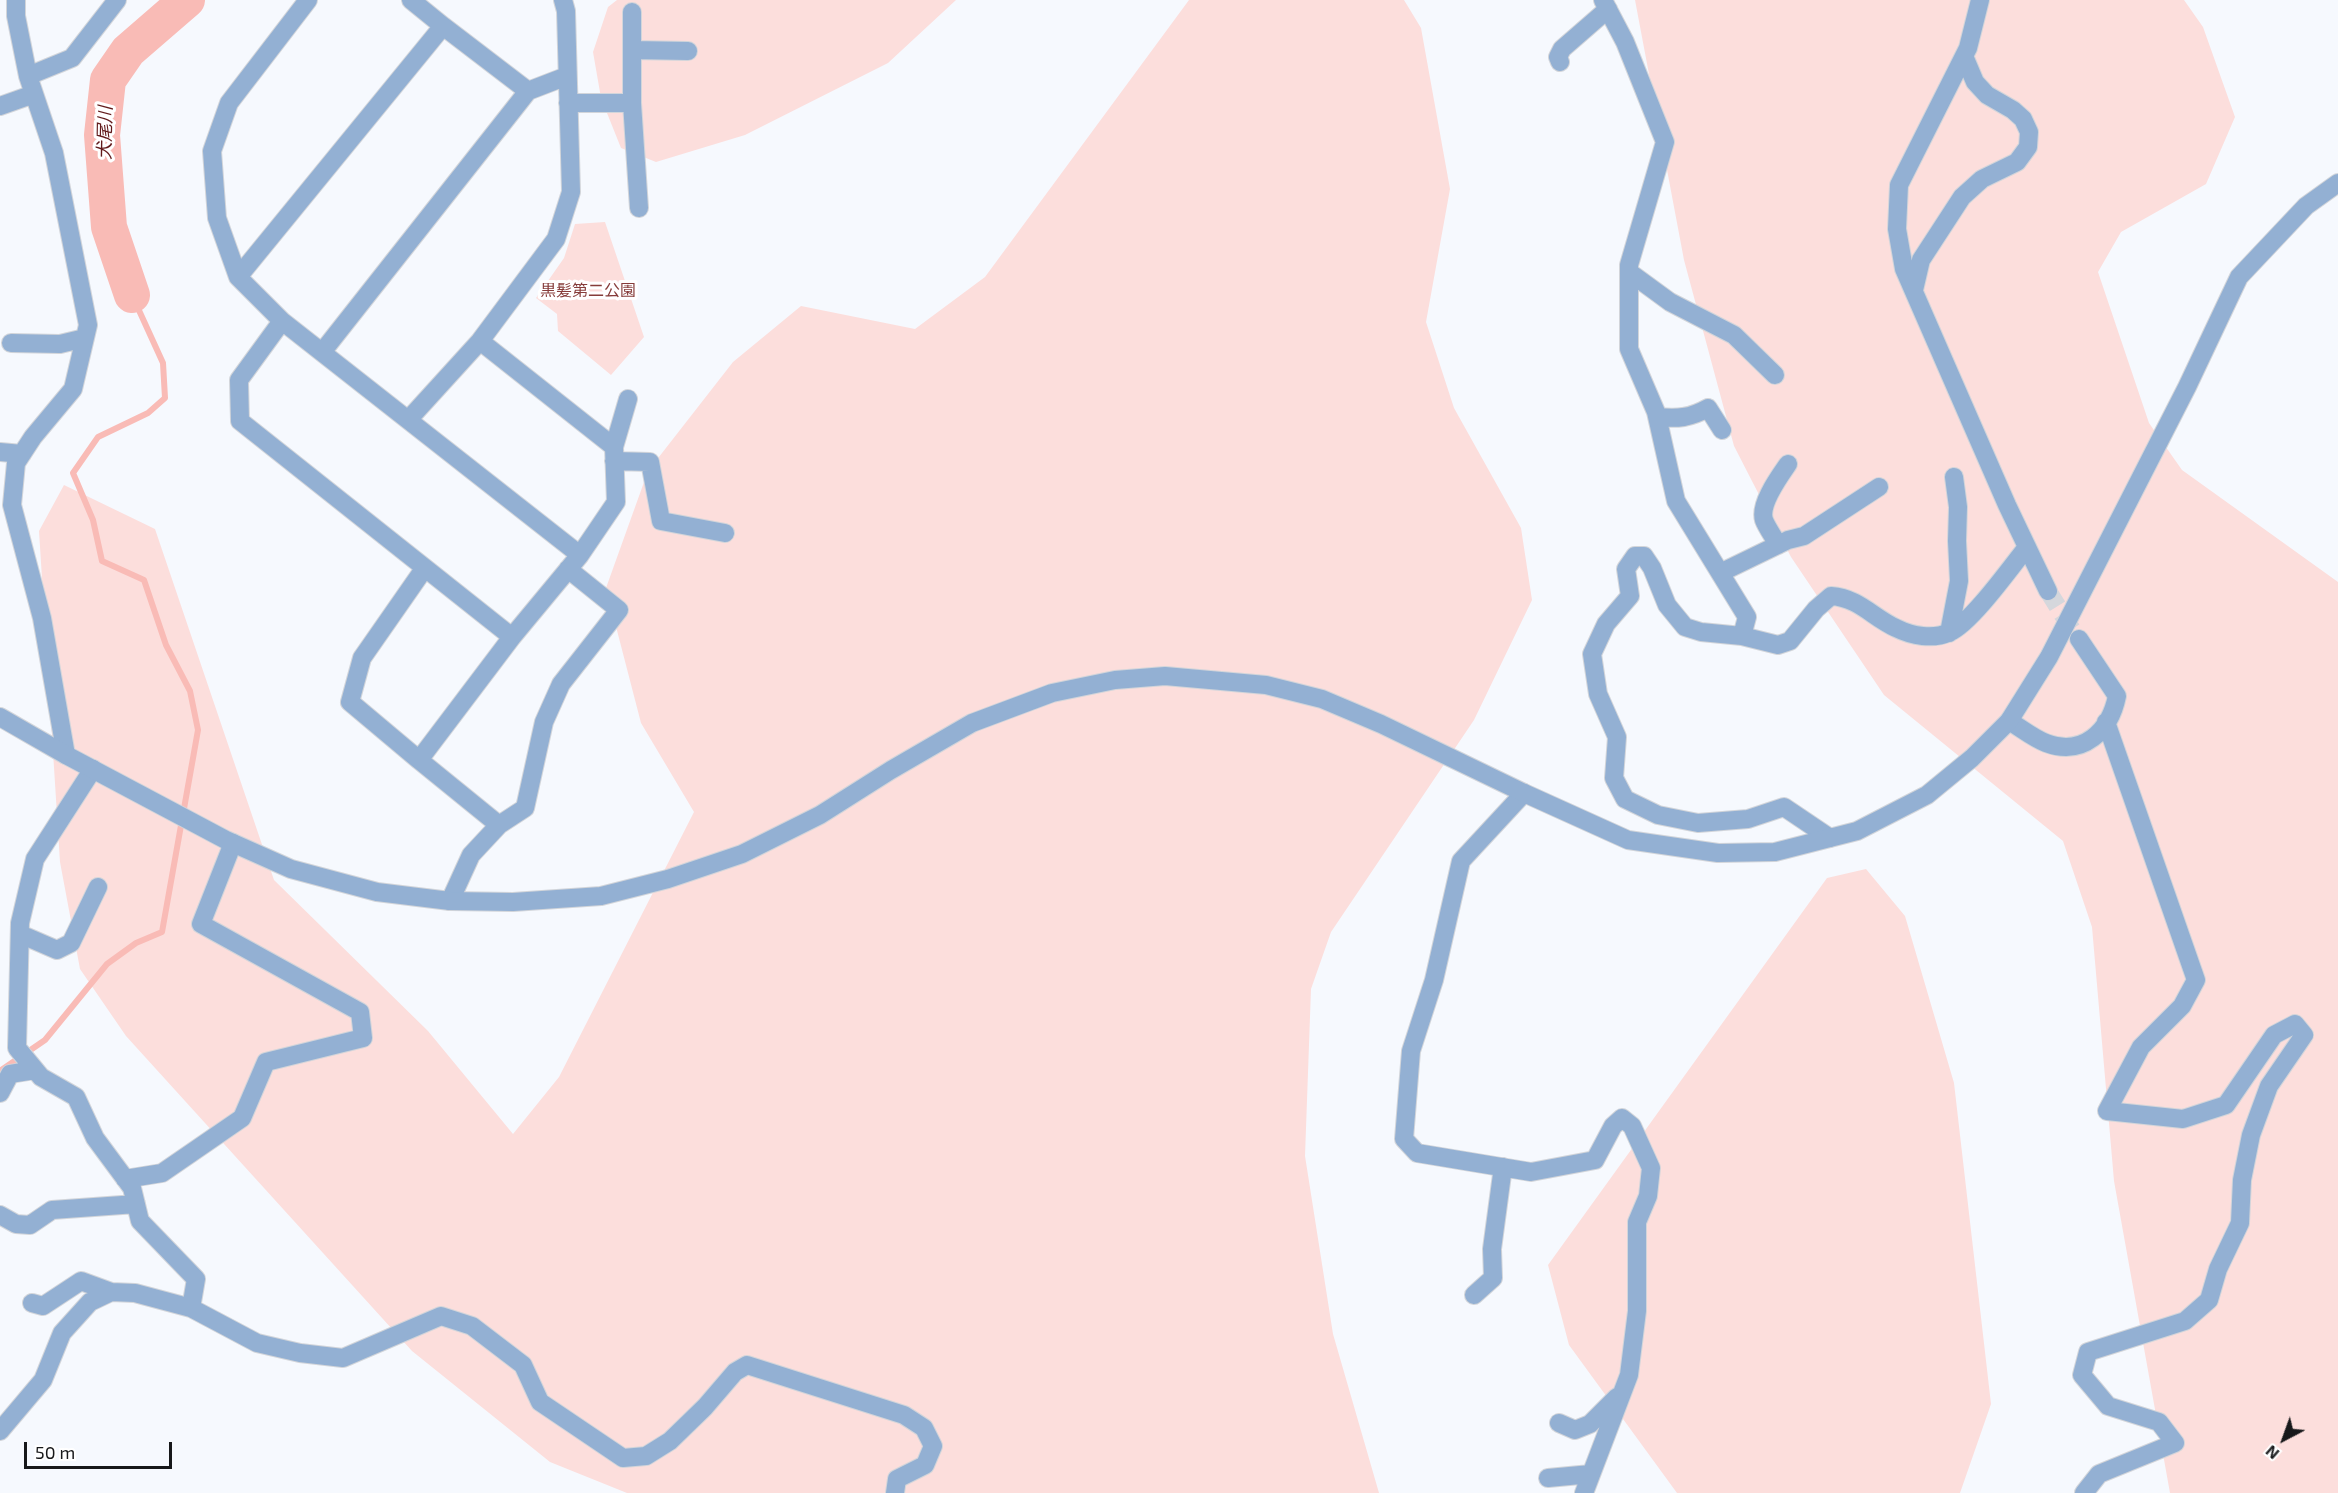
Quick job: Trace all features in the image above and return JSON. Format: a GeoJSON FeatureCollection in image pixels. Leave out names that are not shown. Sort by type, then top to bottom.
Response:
{"type":"FeatureCollection","features":[{"type":"Feature","properties":{"kind":"street"},"geometry":{"type":"LineString","coordinates":[[16,0],[16,16],[31,85],[54,153],[88,325],[73,388],[16,463],[12,505],[42,618],[66,755]]}},
{"type":"Feature","properties":{"kind":"street"},"geometry":{"type":"LineString","coordinates":[[0,106],[72,58],[117,0]]}},
{"type":"Feature","properties":{"kind":"street"},"geometry":{"type":"LineString","coordinates":[[308,0],[229,103],[212,151],[217,218],[238,278],[282,321],[580,555]]}},
{"type":"Feature","properties":{"kind":"street"},"geometry":{"type":"LineString","coordinates":[[411,0],[528,91]]}},
{"type":"Feature","properties":{"kind":"street"},"geometry":{"type":"LineString","coordinates":[[409,419],[480,341],[556,239],[571,192],[566,11],[562,0]]}},
{"type":"Feature","properties":{"kind":"street"},"geometry":{"type":"LineString","coordinates":[[1980,0],[1964,56],[1899,185],[1896,229],[1904,269],[2048,591]]}},
{"type":"Feature","properties":{"kind":"street"},"geometry":{"type":"LineString","coordinates":[[1560,62],[1558,57],[1562,49],[1606,4],[1625,42],[1665,142],[1629,272],[1629,350],[1658,417],[1676,501],[1747,617],[1742,636]]}},
{"type":"Feature","properties":{"kind":"street"},"geometry":{"type":"LineString","coordinates":[[632,12],[632,103],[639,208]]}},
{"type":"Feature","properties":{"kind":"street"},"geometry":{"type":"LineString","coordinates":[[238,278],[443,26]]}},
{"type":"Feature","properties":{"kind":"street"},"geometry":{"type":"LineString","coordinates":[[632,50],[688,51]]}},
{"type":"Feature","properties":{"kind":"street"},"geometry":{"type":"LineString","coordinates":[[1914,290],[1921,260],[1962,197],[1982,179],[2018,162],[2028,147],[2029,132],[2023,119],[2013,110],[1987,95],[1975,82],[1964,56]]}},
{"type":"Feature","properties":{"kind":"street"},"geometry":{"type":"LineString","coordinates":[[323,351],[528,91],[567,75]]}},
{"type":"Feature","properties":{"kind":"street"},"geometry":{"type":"LineString","coordinates":[[568,103],[632,103]]}},
{"type":"Feature","properties":{"kind":"street"},"geometry":{"type":"LineString","coordinates":[[0,717],[66,755],[229,841],[291,869],[377,892],[450,901],[513,902],[601,896],[668,879],[742,854],[820,814],[972,723],[1052,693],[1116,680],[1165,676],[1266,685],[1322,699],[1381,724],[1628,840],[1718,854],[1775,852],[1857,831],[1927,795],[1972,758],[2009,721],[2049,657],[2187,387],[2239,277],[2306,207],[2338,183]]}},
{"type":"Feature","properties":{"kind":"street"},"geometry":{"type":"LineString","coordinates":[[1629,272],[1670,302],[1734,335],[1775,375]]}},
{"type":"Feature","properties":{"kind":"street"},"geometry":{"type":"LineString","coordinates":[[282,321],[239,380],[240,421],[512,637]]}},
{"type":"Feature","properties":{"kind":"street"},"geometry":{"type":"LineString","coordinates":[[11,343],[60,344],[85,338]]}},
{"type":"Feature","properties":{"kind":"street"},"geometry":{"type":"LineString","coordinates":[[480,341],[614,454],[650,462],[661,521],[725,533]]}},
{"type":"Feature","properties":{"kind":"street"},"geometry":{"type":"LineString","coordinates":[[419,760],[512,637],[580,555],[616,502],[614,454],[628,399]]}},
{"type":"Feature","properties":{"kind":"street"},"geometry":{"type":"LineString","coordinates":[[1658,417],[1685,418],[1708,408],[1722,430]]}},
{"type":"Feature","properties":{"kind":"street"},"geometry":{"type":"LineString","coordinates":[[0,452],[22,454]]}},
{"type":"Feature","properties":{"kind":"street"},"geometry":{"type":"LineString","coordinates":[[1778,545],[1764,519],[1763,509],[1777,480],[1788,464]]}},
{"type":"Feature","properties":{"kind":"street"},"geometry":{"type":"LineString","coordinates":[[1949,633],[1959,581],[1958,507],[1954,477]]}},
{"type":"Feature","properties":{"kind":"street"},"geometry":{"type":"LineString","coordinates":[[1720,573],[1778,545],[1804,536],[1878,487]]}},
{"type":"Feature","properties":{"kind":"street"},"geometry":{"type":"LineString","coordinates":[[1830,838],[1784,807],[1748,819],[1698,823],[1658,815],[1625,799],[1614,778],[1617,737],[1598,694],[1592,654],[1606,624],[1630,596],[1626,569],[1635,556],[1644,556],[1652,568],[1667,605],[1685,627],[1701,632],[1742,636],[1778,645],[1790,641],[1816,609],[1831,596],[1844,597],[1863,606],[1896,628],[1925,637],[1949,633],[1965,622],[2027,547]]}},
{"type":"Feature","properties":{"kind":"street"},"geometry":{"type":"LineString","coordinates":[[424,569],[362,658],[350,702],[499,825]]}},
{"type":"Feature","properties":{"kind":"street"},"geometry":{"type":"LineString","coordinates":[[450,901],[471,855],[499,825],[525,808],[544,722],[561,684],[619,610],[568,569]]}},
{"type":"Feature","properties":{"kind":"street"},"geometry":{"type":"LineString","coordinates":[[2009,721],[2046,743],[2073,747],[2092,740],[2114,710],[2117,696],[2079,639]]}},
{"type":"Feature","properties":{"kind":"street"},"geometry":{"type":"LineString","coordinates":[[2084,1493],[2099,1474],[2175,1443],[2159,1422],[2108,1406],[2082,1375],[2088,1352],[2185,1321],[2209,1300],[2218,1269],[2240,1223],[2242,1180],[2251,1135],[2269,1086],[2304,1035],[2295,1024],[2274,1035],[2226,1105],[2183,1119],[2107,1111],[2141,1047],[2182,1006],[2196,980],[2106,722]]}},
{"type":"Feature","properties":{"kind":"street"},"geometry":{"type":"LineString","coordinates":[[93,769],[35,859],[20,923],[17,1048],[41,1077],[76,1097],[95,1138],[132,1188],[140,1221],[196,1279],[191,1308]]}},
{"type":"Feature","properties":{"kind":"street"},"geometry":{"type":"LineString","coordinates":[[1524,793],[1461,861],[1434,980],[1411,1051],[1404,1139],[1417,1153],[1531,1172],[1596,1160],[1613,1126],[1623,1118],[1632,1126],[1650,1168],[1648,1196],[1637,1222],[1636,1311],[1629,1375],[1584,1493]]}},
{"type":"Feature","properties":{"kind":"street"},"geometry":{"type":"LineString","coordinates":[[125,1179],[162,1173],[242,1118],[266,1062],[363,1038],[360,1012],[201,924],[229,841]]}},
{"type":"Feature","properties":{"kind":"street"},"geometry":{"type":"LineString","coordinates":[[20,934],[57,950],[71,943],[98,887]]}},
{"type":"Feature","properties":{"kind":"street"},"geometry":{"type":"LineString","coordinates":[[0,1093],[6,1074],[33,1068]]}},
{"type":"Feature","properties":{"kind":"street"},"geometry":{"type":"LineString","coordinates":[[1474,1295],[1493,1278],[1492,1250],[1503,1167]]}},
{"type":"Feature","properties":{"kind":"street"},"geometry":{"type":"LineString","coordinates":[[0,1215],[15,1224],[30,1225],[52,1210],[135,1204]]}},
{"type":"Feature","properties":{"kind":"street"},"geometry":{"type":"LineString","coordinates":[[32,1303],[44,1306],[81,1281],[111,1292],[135,1293],[191,1308],[257,1344],[300,1353],[343,1358],[441,1316],[472,1326],[523,1365],[540,1402],[623,1458],[646,1456],[670,1441],[705,1407],[735,1372],[747,1365],[904,1415],[924,1428],[933,1446],[925,1465],[897,1479],[895,1493]]}},
{"type":"Feature","properties":{"kind":"street"},"geometry":{"type":"LineString","coordinates":[[0,1431],[43,1380],[62,1333],[90,1302],[111,1292]]}},
{"type":"Feature","properties":{"kind":"street"},"geometry":{"type":"LineString","coordinates":[[1559,1423],[1575,1430],[1590,1424],[1622,1392]]}},
{"type":"Feature","properties":{"kind":"street"},"geometry":{"type":"LineString","coordinates":[[1548,1478],[1591,1474]]}},
{"type":"Feature","properties":{"kind":"green space"},"geometry":{"type":"Polygon","coordinates":[[[617,0],[956,0],[888,63],[745,135],[656,162],[621,148],[601,98],[593,52],[608,7],[617,0]]]}},
{"type":"Feature","properties":{"kind":"green space"},"geometry":{"type":"Polygon","coordinates":[[[1189,0],[1404,0],[1421,28],[1450,189],[1426,322],[1454,408],[1521,528],[1532,600],[1474,720],[1331,932],[1311,989],[1305,1156],[1333,1334],[1379,1493],[627,1493],[550,1462],[412,1351],[126,1036],[80,969],[60,862],[39,531],[64,485],[155,529],[274,880],[428,1031],[513,1134],[559,1077],[694,812],[641,723],[606,588],[648,471],[733,362],[801,306],[915,329],[985,277],[1189,0]]]}},
{"type":"Feature","properties":{"kind":"green space"},"geometry":{"type":"Polygon","coordinates":[[[1635,0],[2184,0],[2203,27],[2235,117],[2206,184],[2121,232],[2098,272],[2149,423],[2182,470],[2338,582],[2338,1493],[2170,1493],[2114,1181],[2092,927],[2063,841],[1884,695],[1791,557],[1734,446],[1684,260],[1635,0]]]}},
{"type":"Feature","properties":{"kind":"green space","name":"黒髪第二公園"},"geometry":{"type":"Polygon","coordinates":[[[605,222],[644,337],[611,375],[558,331],[557,314],[536,298],[564,258],[575,224],[605,222]]]}},
{"type":"Feature","properties":{"kind":"green space"},"geometry":{"type":"Polygon","coordinates":[[[1866,869],[1905,916],[1954,1083],[1991,1404],[1960,1493],[1677,1493],[1569,1345],[1548,1265],[1827,878],[1866,869]]]}},
{"type":"Feature","properties":{"kind":"waterway","name":"犬尾川"},"geometry":{"type":"LineString","coordinates":[[132,295],[109,227],[102,135],[108,80],[128,51],[187,0]]}},
{"type":"Feature","properties":{"kind":"waterway"},"geometry":{"type":"LineString","coordinates":[[0,1071],[45,1040],[107,964],[136,943],[162,932],[198,730],[190,691],[166,645],[144,580],[102,561],[93,520],[73,473],[98,437],[148,413],[165,398],[163,363],[132,295]]}},
{"type":"Feature","properties":{"kind":"tunnel"},"geometry":{"type":"LineString","coordinates":[[2048,591],[2074,633]]}}]}
